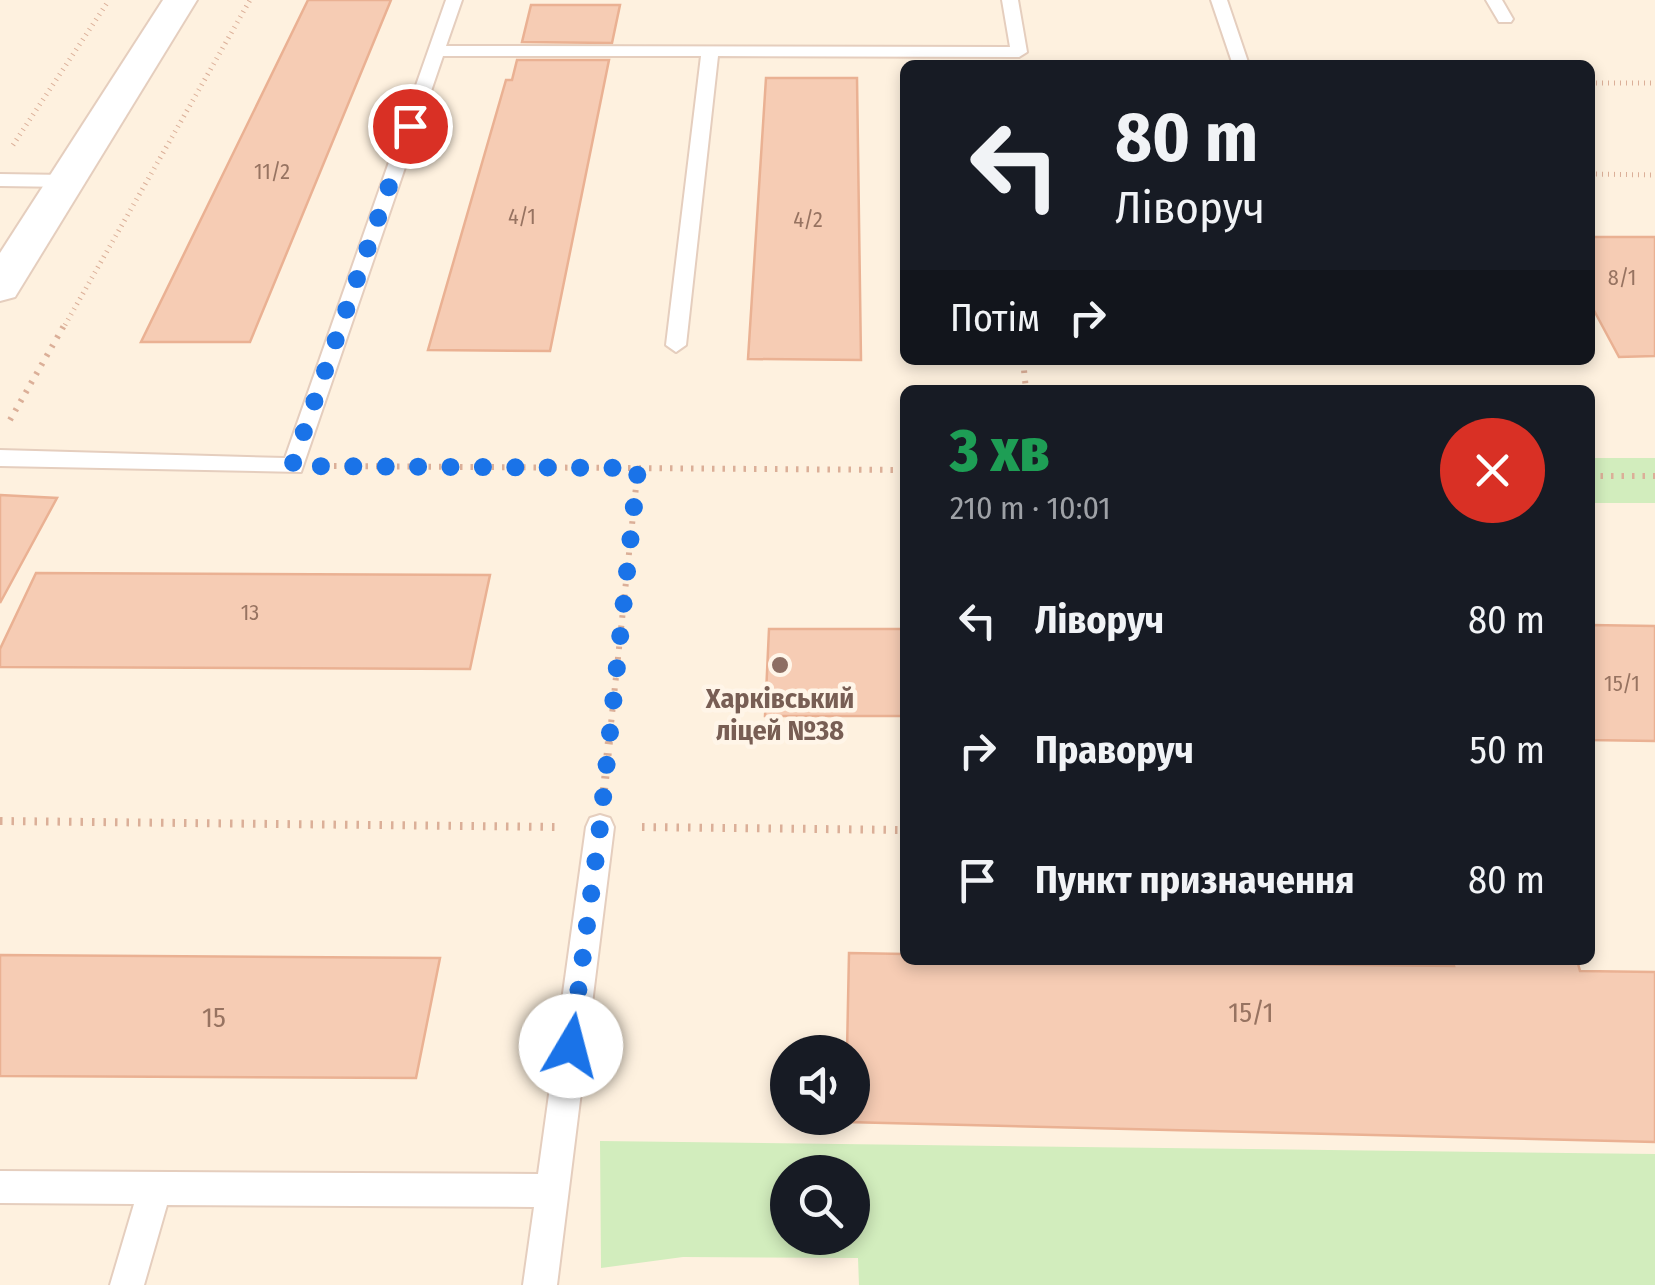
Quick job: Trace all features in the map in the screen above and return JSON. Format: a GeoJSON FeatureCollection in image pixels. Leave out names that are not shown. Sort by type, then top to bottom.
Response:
{"type":"FeatureCollection","features":[{"type":"Feature","properties":{"kind":"street"},"geometry":{"type":"LineString","coordinates":[[0,287],[180,0]]}},
{"type":"Feature","properties":{"kind":"lane"},"geometry":{"type":"LineString","coordinates":[[0,458],[292,466],[454,0]]}},
{"type":"Feature","properties":{"kind":"lane"},"geometry":{"type":"LineString","coordinates":[[436,51],[1020,52],[1010,0]]}},
{"type":"Feature","properties":{"kind":"lane"},"geometry":{"type":"LineString","coordinates":[[1218,0],[1239,60]]}},
{"type":"Feature","properties":{"kind":"lane"},"geometry":{"type":"LineString","coordinates":[[1494,0],[1506,19]]}},
{"type":"Feature","properties":{"kind":"lane"},"geometry":{"type":"LineString","coordinates":[[676,345],[710,52]]}},
{"type":"Feature","properties":{"kind":"lane"},"geometry":{"type":"LineString","coordinates":[[0,180],[67,181]]}},
{"type":"Feature","properties":{"kind":"lane"},"geometry":{"type":"LineString","coordinates":[[540,1285],[600,827]]}},
{"type":"Feature","properties":{"kind":"lane"},"geometry":{"type":"LineString","coordinates":[[0,1187],[552,1191]]}},
{"type":"Feature","properties":{"kind":"lane"},"geometry":{"type":"LineString","coordinates":[[127,1285],[155,1190]]}},
{"type":"Feature","properties":{"kind":"path"},"geometry":{"type":"LineString","coordinates":[[11,148],[109,0]]}},
{"type":"Feature","properties":{"kind":"path"},"geometry":{"type":"LineString","coordinates":[[10,421],[250,0]]}},
{"type":"Feature","properties":{"kind":"path"},"geometry":{"type":"LineString","coordinates":[[1595,83],[1655,83]]}},
{"type":"Feature","properties":{"kind":"path"},"geometry":{"type":"LineString","coordinates":[[1595,174],[1655,176]]}},
{"type":"Feature","properties":{"kind":"path"},"geometry":{"type":"LineString","coordinates":[[292,466],[900,470]]}},
{"type":"Feature","properties":{"kind":"path"},"geometry":{"type":"LineString","coordinates":[[600,827],[638,468]]}},
{"type":"Feature","properties":{"kind":"path"},"geometry":{"type":"LineString","coordinates":[[1595,476],[1655,476]]}},
{"type":"Feature","properties":{"kind":"path"},"geometry":{"type":"LineString","coordinates":[[0,821],[900,830]]}},
{"type":"Feature","properties":{"kind":"green space"},"geometry":{"type":"Polygon","coordinates":[[[1595,458],[1655,458],[1655,503],[1595,503],[1595,458]]]}},
{"type":"Feature","properties":{"kind":"green space"},"geometry":{"type":"Polygon","coordinates":[[[600,1141],[1655,1154],[1655,1285],[859,1285],[858,1258],[683,1257],[601,1268],[600,1141]]]}},
{"type":"Feature","properties":{"kind":"building"},"geometry":{"type":"Polygon","coordinates":[[[308,0],[391,0],[250,342],[141,342],[308,0]]]}},
{"type":"Feature","properties":{"kind":"building"},"geometry":{"type":"Polygon","coordinates":[[[531,5],[620,5],[612,43],[522,42],[531,5]]]}},
{"type":"Feature","properties":{"kind":"building"},"geometry":{"type":"Polygon","coordinates":[[[517,60],[609,60],[550,351],[428,350],[506,80],[512,80],[517,60]]]}},
{"type":"Feature","properties":{"kind":"building"},"geometry":{"type":"Polygon","coordinates":[[[766,78],[857,78],[861,360],[748,359],[766,78]]]}},
{"type":"Feature","properties":{"kind":"building"},"geometry":{"type":"Polygon","coordinates":[[[1595,237],[1655,237],[1655,356],[1619,357],[1595,312],[1595,237]]]}},
{"type":"Feature","properties":{"kind":"building"},"geometry":{"type":"Polygon","coordinates":[[[0,495],[57,498],[0,603],[0,495]]]}},
{"type":"Feature","properties":{"kind":"building"},"geometry":{"type":"Polygon","coordinates":[[[36,573],[490,575],[470,669],[0,667],[0,649],[36,573]]]}},
{"type":"Feature","properties":{"kind":"building"},"geometry":{"type":"Polygon","coordinates":[[[1595,625],[1655,626],[1655,741],[1595,740],[1595,625]]]}},
{"type":"Feature","properties":{"kind":"building"},"geometry":{"type":"Polygon","coordinates":[[[769,629],[900,629],[900,716],[765,716],[769,629]]]}},
{"type":"Feature","properties":{"kind":"building"},"geometry":{"type":"Polygon","coordinates":[[[849,953],[900,954],[900,965],[1578,965],[1580,971],[1655,972],[1655,1142],[870,1123],[870,1035],[847,1035],[849,953]]]}},
{"type":"Feature","properties":{"kind":"building"},"geometry":{"type":"Polygon","coordinates":[[[0,955],[440,958],[416,1078],[0,1076],[0,955]]]}},
{"type":"Feature","properties":{"kind":"place","name":"Харківський ліцей №38"},"geometry":{"type":"Point","coordinates":[780,665]}},
{"type":"Feature","properties":{"kind":"route"},"geometry":{"type":"LineString","coordinates":[[410,126],[292,466],[638,468],[600,827],[571,1046]]}}]}
